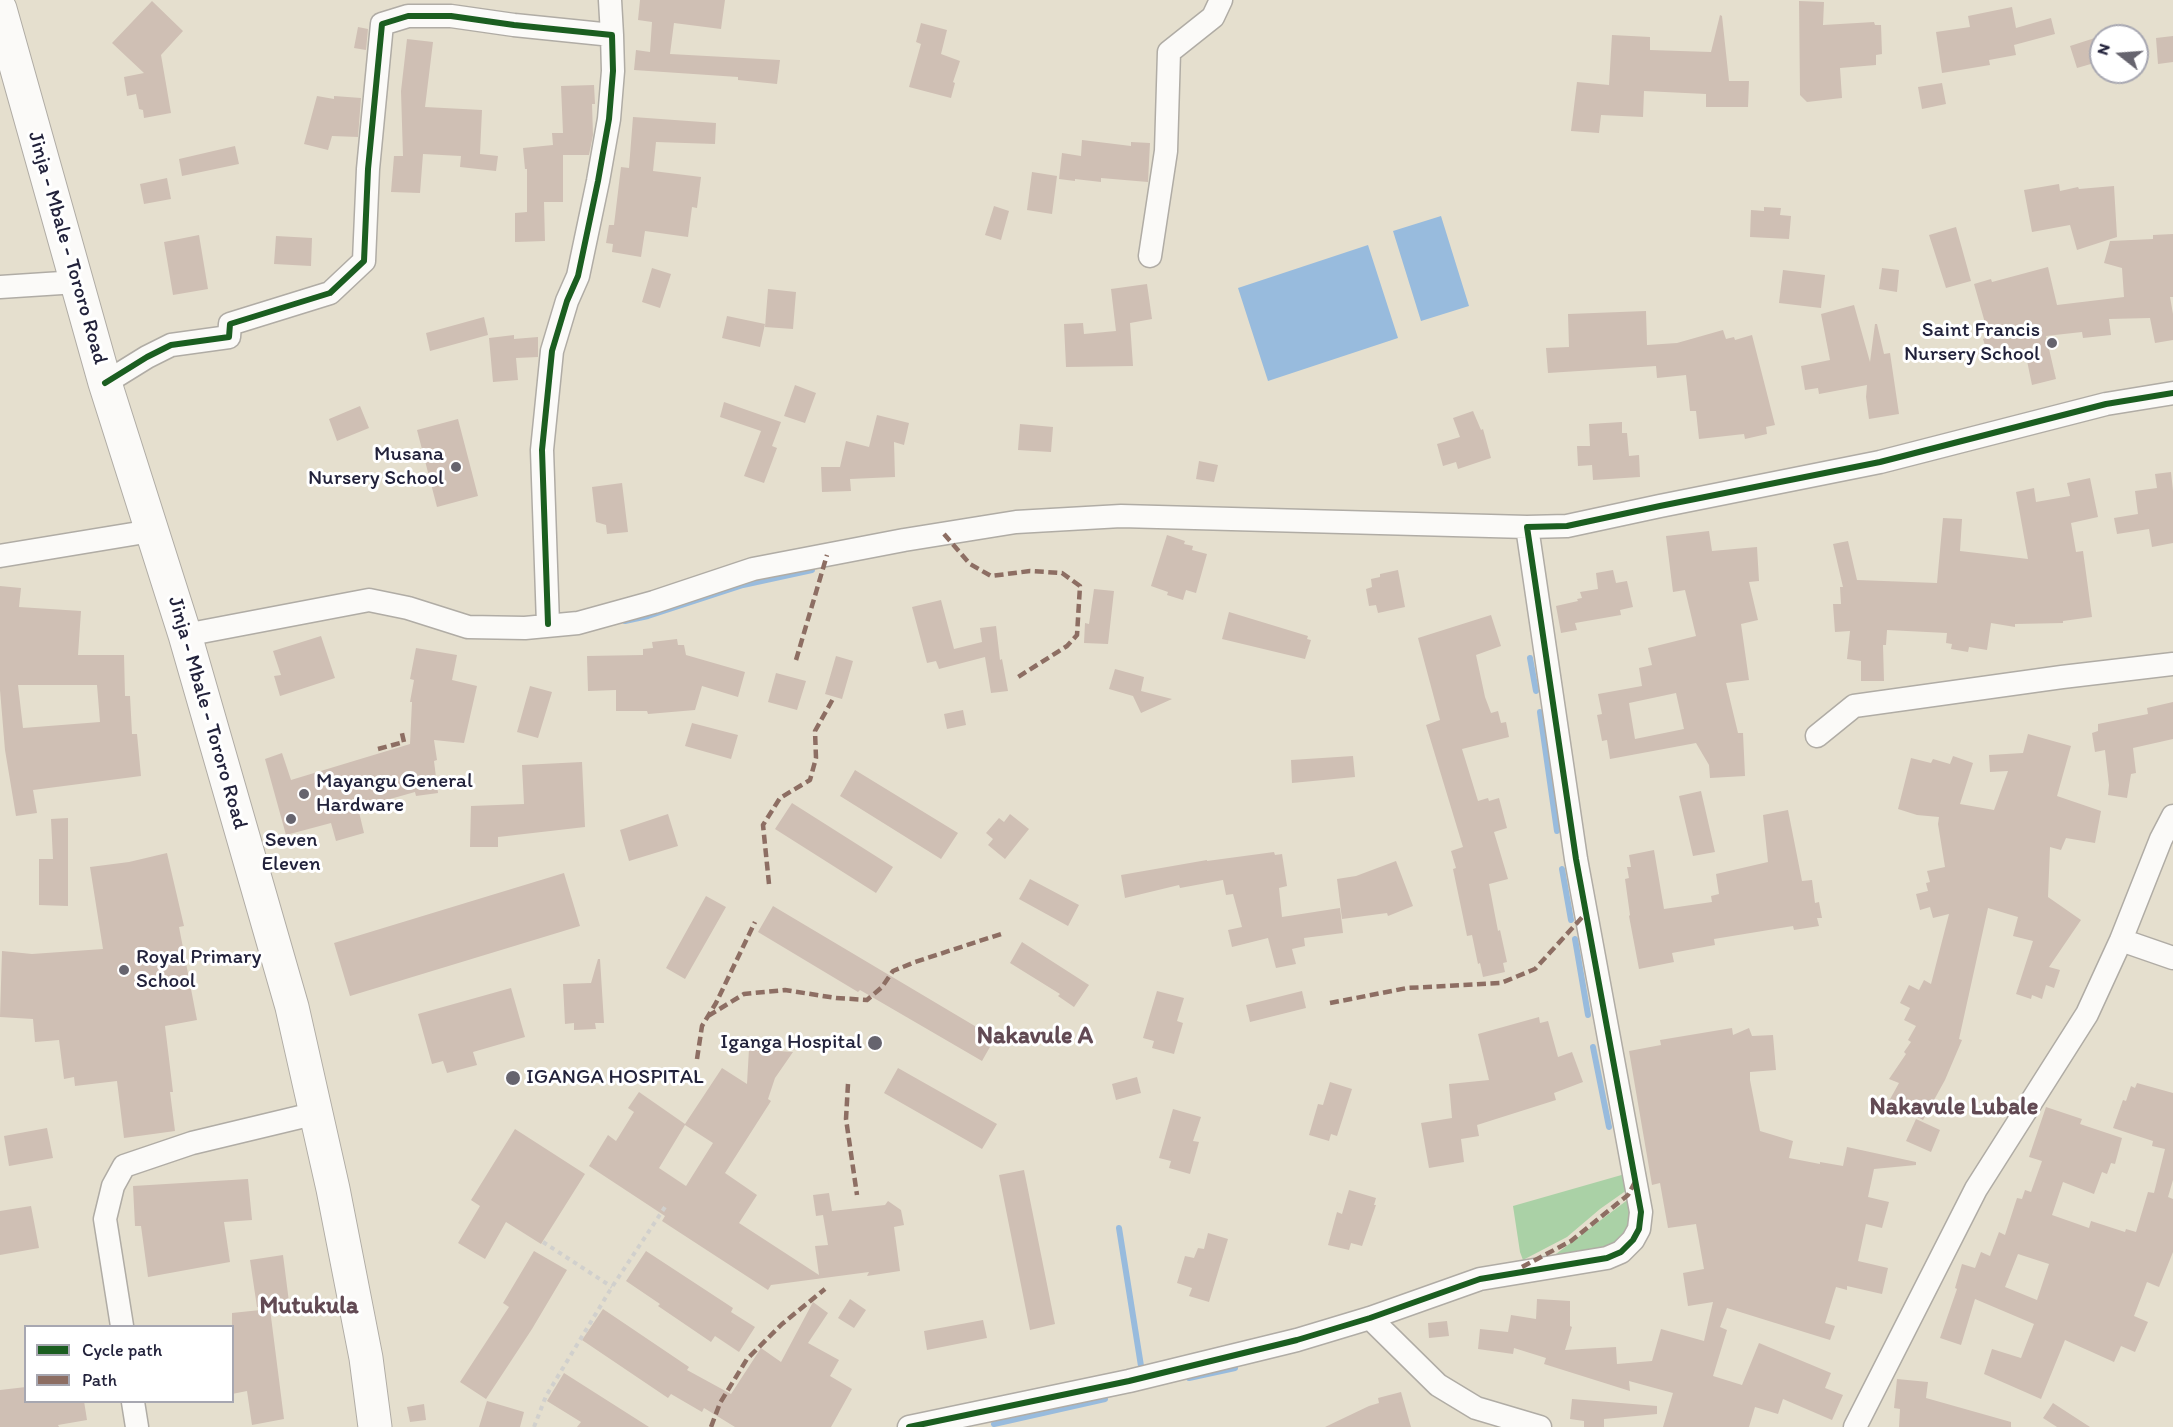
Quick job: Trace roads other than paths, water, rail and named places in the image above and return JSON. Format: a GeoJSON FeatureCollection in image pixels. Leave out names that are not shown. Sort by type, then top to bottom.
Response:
{"type":"FeatureCollection","features":[{"type":"Feature","properties":{"kind":"main road","name":"Jinja - Mbale - Tororo Road"},"geometry":{"type":"LineString","coordinates":[[0,9],[105,383],[185,635],[292,1007],[317,1113],[363,1347],[375,1427]]}},
{"type":"Feature","properties":{"kind":"street"},"geometry":{"type":"LineString","coordinates":[[548,624],[542,450],[552,351],[567,301],[578,276],[610,110],[613,71],[610,0]]}},
{"type":"Feature","properties":{"kind":"street"},"geometry":{"type":"LineString","coordinates":[[1150,256],[1166,151],[1169,52],[1213,17],[1221,0]]}},
{"type":"Feature","properties":{"kind":"street"},"geometry":{"type":"LineString","coordinates":[[105,383],[171,345],[229,338],[230,324],[330,293],[364,261],[368,169],[382,24],[408,16],[452,16],[612,35]]}},
{"type":"Feature","properties":{"kind":"street"},"geometry":{"type":"LineString","coordinates":[[0,287],[77,282]]}},
{"type":"Feature","properties":{"kind":"street"},"geometry":{"type":"LineString","coordinates":[[185,635],[369,600],[408,608],[468,627],[525,628],[548,624],[578,623],[654,602],[753,569],[904,540],[1017,522],[1121,516],[1527,527],[1567,526],[1880,462],[2106,404],[2173,393]]}},
{"type":"Feature","properties":{"kind":"street"},"geometry":{"type":"LineString","coordinates":[[909,1427],[1129,1381],[1298,1340],[1370,1318],[1480,1279],[1607,1258],[1621,1252],[1632,1240],[1639,1229],[1641,1212],[1576,859],[1527,527]]}},
{"type":"Feature","properties":{"kind":"street"},"geometry":{"type":"LineString","coordinates":[[0,556],[151,531]]}},
{"type":"Feature","properties":{"kind":"street"},"geometry":{"type":"LineString","coordinates":[[1817,736],[1854,706],[2173,664]]}},
{"type":"Feature","properties":{"kind":"street"},"geometry":{"type":"LineString","coordinates":[[1856,1427],[1976,1189],[2087,1014],[2121,940],[2161,839],[2173,816]]}},
{"type":"Feature","properties":{"kind":"street"},"geometry":{"type":"LineString","coordinates":[[2121,940],[2173,958]]}},
{"type":"Feature","properties":{"kind":"street"},"geometry":{"type":"LineString","coordinates":[[122,1325],[105,1219],[112,1186],[124,1166],[192,1143],[317,1113]]}},
{"type":"Feature","properties":{"kind":"street"},"geometry":{"type":"LineString","coordinates":[[1370,1318],[1438,1385],[1476,1408],[1540,1427]]}},
{"type":"Feature","properties":{"kind":"street"},"geometry":{"type":"LineString","coordinates":[[133,1403],[137,1427]]}},
{"type":"Feature","properties":{"kind":"water"},"geometry":{"type":"Polygon","coordinates":[[[1441,216],[1469,306],[1421,321],[1393,231],[1441,216]]]}},
{"type":"Feature","properties":{"kind":"water"},"geometry":{"type":"Polygon","coordinates":[[[1368,245],[1398,338],[1268,381],[1238,288],[1368,245]]]}},
{"type":"Feature","properties":{"kind":"waterway"},"geometry":{"type":"LineString","coordinates":[[625,621],[648,616],[743,585],[812,570]]}},
{"type":"Feature","properties":{"kind":"waterway"},"geometry":{"type":"LineString","coordinates":[[1530,658],[1536,691]]}},
{"type":"Feature","properties":{"kind":"waterway"},"geometry":{"type":"LineString","coordinates":[[1540,712],[1557,831]]}},
{"type":"Feature","properties":{"kind":"waterway"},"geometry":{"type":"LineString","coordinates":[[1562,869],[1571,920]]}},
{"type":"Feature","properties":{"kind":"waterway"},"geometry":{"type":"LineString","coordinates":[[1575,939],[1588,1015]]}},
{"type":"Feature","properties":{"kind":"waterway"},"geometry":{"type":"LineString","coordinates":[[1593,1047],[1609,1127]]}},
{"type":"Feature","properties":{"kind":"waterway"},"geometry":{"type":"LineString","coordinates":[[1119,1228],[1141,1366]]}},
{"type":"Feature","properties":{"kind":"waterway"},"geometry":{"type":"LineString","coordinates":[[1189,1378],[1235,1368]]}},
{"type":"Feature","properties":{"kind":"waterway"},"geometry":{"type":"LineString","coordinates":[[994,1424],[1105,1399]]}},
{"type":"Feature","properties":{"kind":"place","name":"Saint Francis Nursery School"},"geometry":{"type":"Point","coordinates":[2052,343]}},
{"type":"Feature","properties":{"kind":"place","name":"Musana Nursery School"},"geometry":{"type":"Point","coordinates":[456,467]}},
{"type":"Feature","properties":{"kind":"place","name":"Mayangu General Hardware"},"geometry":{"type":"Point","coordinates":[304,794]}},
{"type":"Feature","properties":{"kind":"place","name":"Seven Eleven"},"geometry":{"type":"Point","coordinates":[291,819]}},
{"type":"Feature","properties":{"kind":"place","name":"Royal Primary School"},"geometry":{"type":"Point","coordinates":[124,970]}},
{"type":"Feature","properties":{"kind":"place","name":"Iganga Hospital"},"geometry":{"type":"Point","coordinates":[875,1043]}},
{"type":"Feature","properties":{"kind":"place","name":"IGANGA HOSPITAL"},"geometry":{"type":"Point","coordinates":[513,1078]}},
{"type":"Feature","properties":{"kind":"district","name":"Nakavule A"},"geometry":{"type":"Point","coordinates":[1035,1037]}},
{"type":"Feature","properties":{"kind":"district","name":"Nakavule Lubale"},"geometry":{"type":"Point","coordinates":[1954,1108]}},
{"type":"Feature","properties":{"kind":"district","name":"Mutukula"},"geometry":{"type":"Point","coordinates":[309,1307]}}]}
